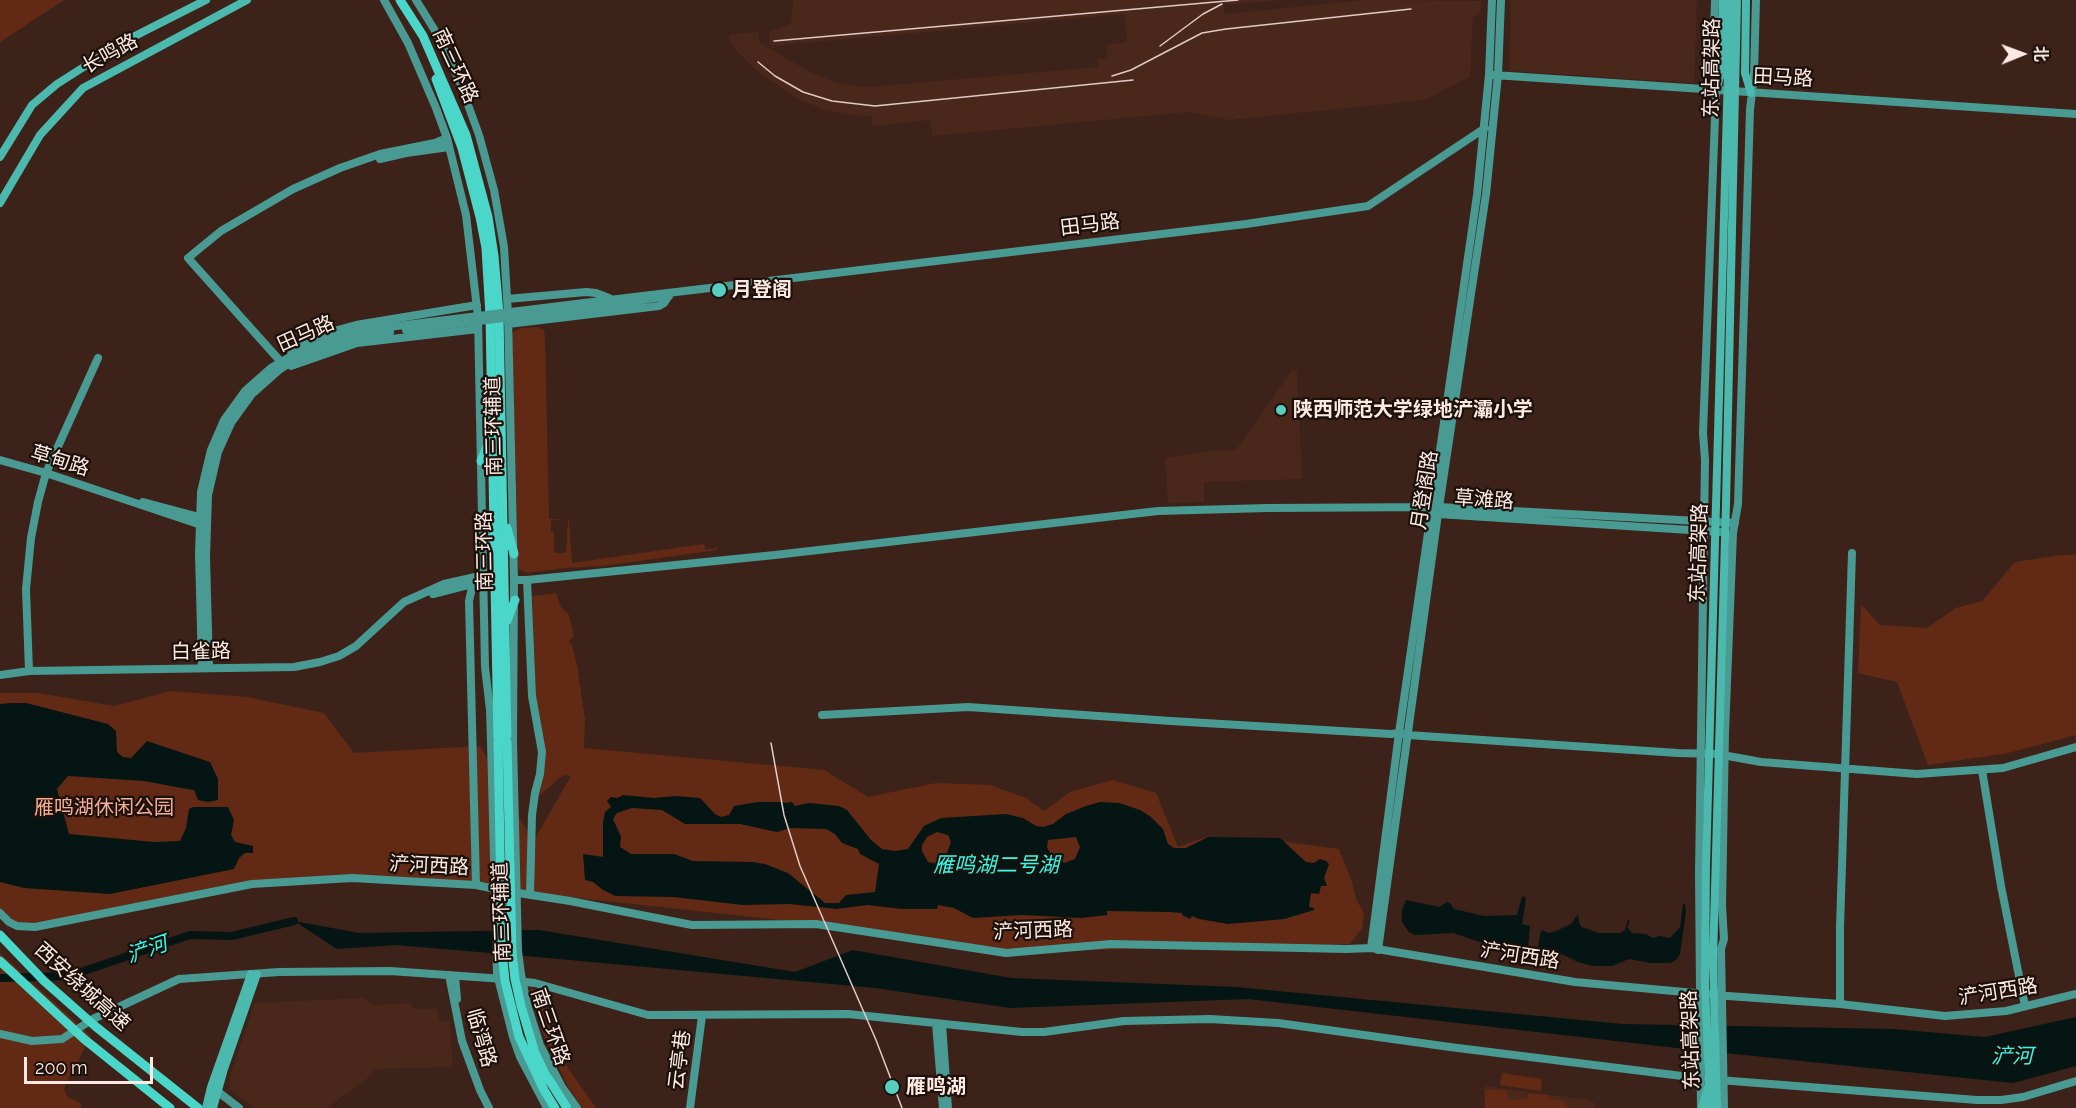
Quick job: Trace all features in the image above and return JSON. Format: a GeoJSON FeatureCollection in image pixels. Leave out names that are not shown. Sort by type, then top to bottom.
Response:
{"type":"FeatureCollection","features":[{"type":"Feature","properties":{"kind":"highway","name":"南三环路"},"geometry":{"type":"LineString","coordinates":[[395,0],[439,86],[476,182],[486,248],[489,290],[502,742],[512,953],[521,1006],[536,1053],[546,1075],[567,1108]]}},
{"type":"Feature","properties":{"kind":"highway","name":"南三环路"},"geometry":{"type":"LineString","coordinates":[[400,0],[423,36],[466,135],[494,256],[499,315],[505,626],[502,742],[502,951],[505,981],[519,1037],[555,1108]]}},
{"type":"Feature","properties":{"kind":"highway"},"geometry":{"type":"LineString","coordinates":[[481,461],[493,432]]}},
{"type":"Feature","properties":{"kind":"highway"},"geometry":{"type":"LineString","coordinates":[[502,513],[514,554]]}},
{"type":"Feature","properties":{"kind":"highway"},"geometry":{"type":"LineString","coordinates":[[483,519],[496,555]]}},
{"type":"Feature","properties":{"kind":"highway"},"geometry":{"type":"LineString","coordinates":[[505,626],[515,600]]}},
{"type":"Feature","properties":{"kind":"highway","name":"西安绕城高速"},"geometry":{"type":"LineString","coordinates":[[0,936],[44,981],[95,1026],[198,1108]]}},
{"type":"Feature","properties":{"kind":"highway","name":"西安绕城高速"},"geometry":{"type":"LineString","coordinates":[[0,961],[76,1031],[170,1108]]}},
{"type":"Feature","properties":{"kind":"main road","name":"长鸣路"},"geometry":{"type":"LineString","coordinates":[[0,157],[32,105],[57,84],[123,42],[206,0]]}},
{"type":"Feature","properties":{"kind":"main road","name":"长鸣路"},"geometry":{"type":"LineString","coordinates":[[0,203],[40,135],[83,88],[247,0]]}},
{"type":"Feature","properties":{"kind":"main road"},"geometry":{"type":"LineString","coordinates":[[1716,92],[1721,74],[1723,0]]}},
{"type":"Feature","properties":{"kind":"main road","name":"东站高架路"},"geometry":{"type":"LineString","coordinates":[[1710,1108],[1705,984],[1706,866],[1730,0]]}},
{"type":"Feature","properties":{"kind":"main road","name":"东站高架路"},"geometry":{"type":"LineString","coordinates":[[1721,1108],[1716,1098],[1713,959],[1737,0]]}},
{"type":"Feature","properties":{"kind":"main road"},"geometry":{"type":"LineString","coordinates":[[1746,0],[1745,73],[1751,93]]}},
{"type":"Feature","properties":{"kind":"main road"},"geometry":{"type":"LineString","coordinates":[[213,1108],[254,974]]}},
{"type":"Feature","properties":{"kind":"main road"},"geometry":{"type":"LineString","coordinates":[[207,1108],[211,1087],[254,974]]}},
{"type":"Feature","properties":{"kind":"main road"},"geometry":{"type":"LineString","coordinates":[[1701,1108],[1709,1083]]}},
{"type":"Feature","properties":{"kind":"street","name":"南三环辅道"},"geometry":{"type":"LineString","coordinates":[[384,0],[421,70],[448,142],[466,215],[477,305],[485,667],[490,710],[502,742],[518,951],[527,1004],[540,1045],[562,1088],[576,1108]]}},
{"type":"Feature","properties":{"kind":"street","name":"南三环辅道"},"geometry":{"type":"LineString","coordinates":[[416,0],[434,29],[459,80],[479,135],[494,190],[504,247],[515,600],[502,742],[497,974],[520,1057],[548,1108]]}},
{"type":"Feature","properties":{"kind":"street","name":"月登阁路"},"geometry":{"type":"LineString","coordinates":[[1375,949],[1408,735],[1485,128],[1494,75],[1492,0]]}},
{"type":"Feature","properties":{"kind":"street","name":"月登阁路"},"geometry":{"type":"LineString","coordinates":[[1375,949],[1399,733],[1486,194],[1501,0]]}},
{"type":"Feature","properties":{"kind":"street"},"geometry":{"type":"LineString","coordinates":[[1701,1108],[1699,996],[1704,422],[1716,92],[1713,74],[1715,0]]}},
{"type":"Feature","properties":{"kind":"street"},"geometry":{"type":"LineString","coordinates":[[1721,1108],[1724,754],[1733,533],[1738,504],[1756,0]]}},
{"type":"Feature","properties":{"kind":"street","name":"田马路"},"geometry":{"type":"LineString","coordinates":[[1494,75],[1716,92],[1851,98],[2076,114]]}},
{"type":"Feature","properties":{"kind":"street","name":"田马路"},"geometry":{"type":"LineString","coordinates":[[206,668],[204,522],[218,452],[231,423],[252,394],[279,364],[320,343],[345,333],[1246,224],[1368,206],[1485,128]]}},
{"type":"Feature","properties":{"kind":"street"},"geometry":{"type":"LineString","coordinates":[[279,364],[188,258],[221,231],[269,202],[316,178],[380,154],[448,142]]}},
{"type":"Feature","properties":{"kind":"street"},"geometry":{"type":"LineString","coordinates":[[507,299],[586,292],[611,299]]}},
{"type":"Feature","properties":{"kind":"street"},"geometry":{"type":"LineString","coordinates":[[508,324],[660,306],[671,295]]}},
{"type":"Feature","properties":{"kind":"street","name":"田马路"},"geometry":{"type":"LineString","coordinates":[[584,305],[611,299],[671,295]]}},
{"type":"Feature","properties":{"kind":"street"},"geometry":{"type":"LineString","coordinates":[[279,364],[303,344],[330,332],[356,325],[477,305]]}},
{"type":"Feature","properties":{"kind":"street"},"geometry":{"type":"LineString","coordinates":[[279,364],[357,343],[478,329]]}},
{"type":"Feature","properties":{"kind":"street"},"geometry":{"type":"LineString","coordinates":[[29,671],[26,589],[31,538],[46,473],[98,358]]}},
{"type":"Feature","properties":{"kind":"street","name":"草甸路"},"geometry":{"type":"LineString","coordinates":[[0,460],[204,522]]}},
{"type":"Feature","properties":{"kind":"street","name":"草滩路"},"geometry":{"type":"LineString","coordinates":[[514,580],[775,555],[1158,511],[1268,508],[1436,509],[1704,526],[1735,523]]}},
{"type":"Feature","properties":{"kind":"street","name":"草滩路"},"geometry":{"type":"LineString","coordinates":[[1704,526],[1733,533]]}},
{"type":"Feature","properties":{"kind":"street"},"geometry":{"type":"LineString","coordinates":[[1840,1004],[1840,927],[1852,553]]}},
{"type":"Feature","properties":{"kind":"street"},"geometry":{"type":"LineString","coordinates":[[476,885],[470,601],[472,588],[484,578]]}},
{"type":"Feature","properties":{"kind":"street","name":"白雀路"},"geometry":{"type":"LineString","coordinates":[[0,675],[29,671],[294,667],[320,662],[339,656],[356,646],[404,603],[426,591],[444,584],[484,578]]}},
{"type":"Feature","properties":{"kind":"street"},"geometry":{"type":"LineString","coordinates":[[527,580],[532,696],[542,752],[532,815],[530,895]]}},
{"type":"Feature","properties":{"kind":"street"},"geometry":{"type":"LineString","coordinates":[[822,715],[968,707],[1724,754],[1761,762],[1917,774],[2003,768],[2076,747]]}},
{"type":"Feature","properties":{"kind":"street"},"geometry":{"type":"LineString","coordinates":[[1982,770],[2001,886],[2025,1006]]}},
{"type":"Feature","properties":{"kind":"street","name":"浐河西路"},"geometry":{"type":"LineString","coordinates":[[0,913],[17,926],[35,927],[252,884],[352,878],[476,885],[692,925],[816,924],[1006,953],[1111,944],[1375,949],[1575,982],[1699,996],[1840,1004],[1944,1016],[2006,1011],[2076,994]]}},
{"type":"Feature","properties":{"kind":"street"},"geometry":{"type":"LineString","coordinates":[[0,1034],[32,1041],[62,1039],[93,1019],[179,979],[254,974],[390,971],[490,977],[535,983],[648,1015],[848,1014],[1044,1032],[1125,1021],[1210,1019],[1278,1023],[1700,1078],[1977,1100],[2023,1097],[2052,1088],[2058,1083],[2076,1080]]}},
{"type":"Feature","properties":{"kind":"street","name":"临湾路"},"geometry":{"type":"LineString","coordinates":[[452,975],[462,1041],[473,1074],[489,1108]]}},
{"type":"Feature","properties":{"kind":"street","name":"临湾路"},"geometry":{"type":"LineString","coordinates":[[452,975],[471,1054],[494,1108]]}},
{"type":"Feature","properties":{"kind":"street"},"geometry":{"type":"LineString","coordinates":[[696,1108],[705,1016]]}},
{"type":"Feature","properties":{"kind":"street","name":"云亭巷"},"geometry":{"type":"LineString","coordinates":[[690,1108],[705,1016]]}},
{"type":"Feature","properties":{"kind":"street"},"geometry":{"type":"LineString","coordinates":[[939,1024],[943,1108]]}},
{"type":"Feature","properties":{"kind":"street"},"geometry":{"type":"LineString","coordinates":[[939,1024],[948,1108]]}},
{"type":"Feature","properties":{"kind":"street"},"geometry":{"type":"LineString","coordinates":[[218,1091],[239,1108]]}},
{"type":"Feature","properties":{"kind":"shaded area"},"geometry":{"type":"Polygon","coordinates":[[[793,0],[1284,0],[1224,5],[1225,14],[1365,0],[1482,1],[1480,14],[1473,17],[1470,76],[1425,100],[1229,120],[1189,112],[932,136],[930,120],[873,126],[871,116],[849,115],[826,110],[796,98],[757,71],[735,49],[728,37],[733,34],[758,32],[759,42],[812,73],[840,84],[869,87],[1098,67],[1098,59],[1108,58],[1106,45],[1127,42],[1124,14],[771,46],[769,32],[791,24],[793,0]]]}},
{"type":"Feature","properties":{"kind":"shaded area"},"geometry":{"type":"Polygon","coordinates":[[[1511,0],[1697,0],[1694,83],[1509,71],[1511,0]]]}},
{"type":"Feature","properties":{"kind":"shaded area","name":"陕西师范大学绿地浐灞小学"},"geometry":{"type":"Polygon","coordinates":[[[1292,370],[1297,371],[1302,479],[1204,482],[1204,502],[1168,503],[1165,458],[1209,451],[1236,450],[1292,370]]]}},
{"type":"Feature","properties":{"kind":"shaded area"},"geometry":{"type":"Polygon","coordinates":[[[364,998],[373,1005],[411,1003],[413,1009],[437,1009],[439,1019],[450,1021],[453,1067],[373,1069],[372,1075],[327,1108],[255,1108],[230,1090],[229,1078],[255,1003],[364,998]]]}},
{"type":"Feature","properties":{"kind":"shaded area"},"geometry":{"type":"Polygon","coordinates":[[[1484,1086],[1589,1100],[1595,1103],[1595,1108],[1485,1108],[1484,1086]]]}},
{"type":"Feature","properties":{"kind":"green space"},"geometry":{"type":"Polygon","coordinates":[[[0,0],[64,0],[0,42],[0,0]]]}},
{"type":"Feature","properties":{"kind":"green space"},"geometry":{"type":"Polygon","coordinates":[[[540,327],[540,330],[544,329],[549,519],[569,520],[572,563],[704,544],[705,550],[717,548],[717,550],[603,566],[527,573],[518,569],[512,333],[520,328],[540,327]],[[551,520],[551,531],[554,532],[554,553],[566,553],[568,520],[551,520]]]}},
{"type":"Feature","properties":{"kind":"green space"},"geometry":{"type":"Polygon","coordinates":[[[2076,555],[2076,735],[2008,753],[1928,765],[1897,682],[1858,673],[1861,604],[1880,625],[1927,628],[1956,608],[1982,601],[2015,562],[2076,555]]]}},
{"type":"Feature","properties":{"kind":"green space","name":"雁鸣湖休闲公园"},"geometry":{"type":"Polygon","coordinates":[[[556,593],[561,607],[569,615],[574,635],[569,642],[572,645],[577,665],[585,719],[584,748],[824,770],[868,797],[936,783],[990,785],[1026,798],[1044,811],[1070,792],[1113,780],[1156,793],[1178,847],[1206,837],[1278,841],[1339,849],[1356,899],[1364,913],[1362,928],[1350,944],[1010,952],[816,924],[431,882],[352,878],[252,884],[26,927],[0,913],[0,693],[38,693],[114,706],[171,691],[247,697],[324,713],[354,753],[480,746],[533,842],[571,776],[565,775],[558,779],[537,798],[544,750],[536,697],[532,596],[556,593]]]}},
{"type":"Feature","properties":{"kind":"green space"},"geometry":{"type":"Polygon","coordinates":[[[0,953],[91,1036],[64,1090],[68,1097],[81,1103],[81,1108],[0,1108],[0,953]]]}},
{"type":"Feature","properties":{"kind":"green space"},"geometry":{"type":"Polygon","coordinates":[[[530,988],[539,991],[550,1029],[566,1065],[596,1108],[582,1108],[567,1085],[542,1031],[530,988]]]}},
{"type":"Feature","properties":{"kind":"green space"},"geometry":{"type":"Polygon","coordinates":[[[1502,1073],[1542,1079],[1541,1091],[1500,1085],[1502,1073]]]}},
{"type":"Feature","properties":{"kind":"green space"},"geometry":{"type":"Polygon","coordinates":[[[1485,1090],[1507,1090],[1508,1100],[1528,1099],[1528,1094],[1549,1095],[1549,1099],[1562,1100],[1569,1108],[1485,1108],[1485,1090]]]}},
{"type":"Feature","properties":{"kind":"water"},"geometry":{"type":"Polygon","coordinates":[[[26,703],[108,724],[116,731],[117,752],[123,757],[131,758],[147,741],[210,762],[218,779],[218,800],[208,802],[198,800],[194,790],[144,781],[68,776],[57,789],[69,834],[154,842],[180,841],[186,828],[189,809],[228,807],[234,820],[231,835],[235,842],[253,846],[253,853],[245,853],[239,858],[234,869],[110,894],[24,888],[0,882],[0,704],[26,703]]]}},
{"type":"Feature","properties":{"kind":"water","name":"雁鸣湖二号湖"},"geometry":{"type":"Polygon","coordinates":[[[623,795],[700,798],[715,814],[721,817],[729,815],[734,806],[758,802],[792,802],[795,806],[809,803],[839,806],[847,810],[871,840],[882,849],[895,851],[908,849],[924,826],[941,818],[1006,814],[1023,818],[1036,826],[1043,827],[1086,806],[1100,802],[1119,803],[1140,810],[1151,817],[1163,829],[1168,844],[1174,848],[1186,848],[1208,837],[1280,838],[1306,862],[1314,863],[1320,859],[1329,864],[1324,878],[1327,886],[1321,886],[1319,894],[1311,893],[1309,907],[1314,910],[1284,919],[1228,924],[1192,916],[1190,919],[1182,913],[1170,912],[1107,911],[1107,915],[1081,918],[1022,915],[973,918],[954,908],[938,905],[937,909],[902,909],[867,905],[837,909],[789,904],[743,905],[673,897],[615,896],[593,882],[585,880],[583,854],[603,857],[603,822],[605,812],[611,807],[607,801],[611,797],[617,798],[623,795]],[[632,808],[617,813],[613,819],[621,837],[620,847],[631,854],[674,854],[693,861],[765,864],[788,873],[825,903],[839,903],[846,895],[875,892],[879,864],[860,854],[858,849],[842,843],[835,834],[826,829],[790,828],[777,832],[740,824],[685,824],[662,810],[632,808]],[[937,832],[927,837],[922,845],[922,851],[928,862],[938,864],[944,861],[951,842],[948,835],[937,832]],[[1076,837],[1048,840],[1047,847],[1052,857],[1064,863],[1075,859],[1080,847],[1076,837]]]}},
{"type":"Feature","properties":{"kind":"water"},"geometry":{"type":"Polygon","coordinates":[[[1524,896],[1526,899],[1522,924],[1530,926],[1528,948],[1518,945],[1495,947],[1453,933],[1415,935],[1409,932],[1402,922],[1402,910],[1406,900],[1439,907],[1447,902],[1454,909],[1484,916],[1517,915],[1524,896]]]}},
{"type":"Feature","properties":{"kind":"water"},"geometry":{"type":"Polygon","coordinates":[[[1683,904],[1685,904],[1686,912],[1680,954],[1670,963],[1650,963],[1629,959],[1612,966],[1593,966],[1578,962],[1553,950],[1538,947],[1541,930],[1549,933],[1556,931],[1571,924],[1578,914],[1582,927],[1599,933],[1620,933],[1625,930],[1628,920],[1630,921],[1627,927],[1632,933],[1646,934],[1653,938],[1659,936],[1670,938],[1680,927],[1683,904]]]}},
{"type":"Feature","properties":{"kind":"water","name":"浐河"},"geometry":{"type":"Polygon","coordinates":[[[294,921],[359,933],[539,930],[795,972],[853,950],[1011,978],[1236,987],[1623,1024],[1893,1029],[1985,1037],[2076,1017],[2076,1066],[2013,1083],[1677,1048],[1248,999],[1010,1008],[875,988],[526,956],[396,945],[337,949],[294,921]]]}},
{"type":"Feature","properties":{"kind":"waterway","name":"浐河"},"geometry":{"type":"LineString","coordinates":[[0,978],[69,976],[190,935],[232,936],[294,921]]}},
{"type":"Feature","properties":{"kind":"railway"},"geometry":{"type":"LineString","coordinates":[[774,41],[1238,0]]}},
{"type":"Feature","properties":{"kind":"railway"},"geometry":{"type":"LineString","coordinates":[[1160,46],[1203,14],[1222,4]]}},
{"type":"Feature","properties":{"kind":"railway"},"geometry":{"type":"LineString","coordinates":[[1112,76],[1131,70],[1202,33],[1411,9]]}},
{"type":"Feature","properties":{"kind":"railway"},"geometry":{"type":"LineString","coordinates":[[758,62],[775,76],[803,92],[832,101],[875,106],[1133,80]]}},
{"type":"Feature","properties":{"kind":"railway"},"geometry":{"type":"LineString","coordinates":[[771,743],[784,815],[800,866],[876,1040],[902,1108]]}},
{"type":"Feature","properties":{"kind":"place","name":"月登阁"},"geometry":{"type":"Point","coordinates":[719,290]}},
{"type":"Feature","properties":{"kind":"place","name":"陕西师范大学绿地浐灞小学"},"geometry":{"type":"Point","coordinates":[1281,410]}},
{"type":"Feature","properties":{"kind":"place","name":"雁鸣湖"},"geometry":{"type":"Point","coordinates":[892,1087]}}]}
